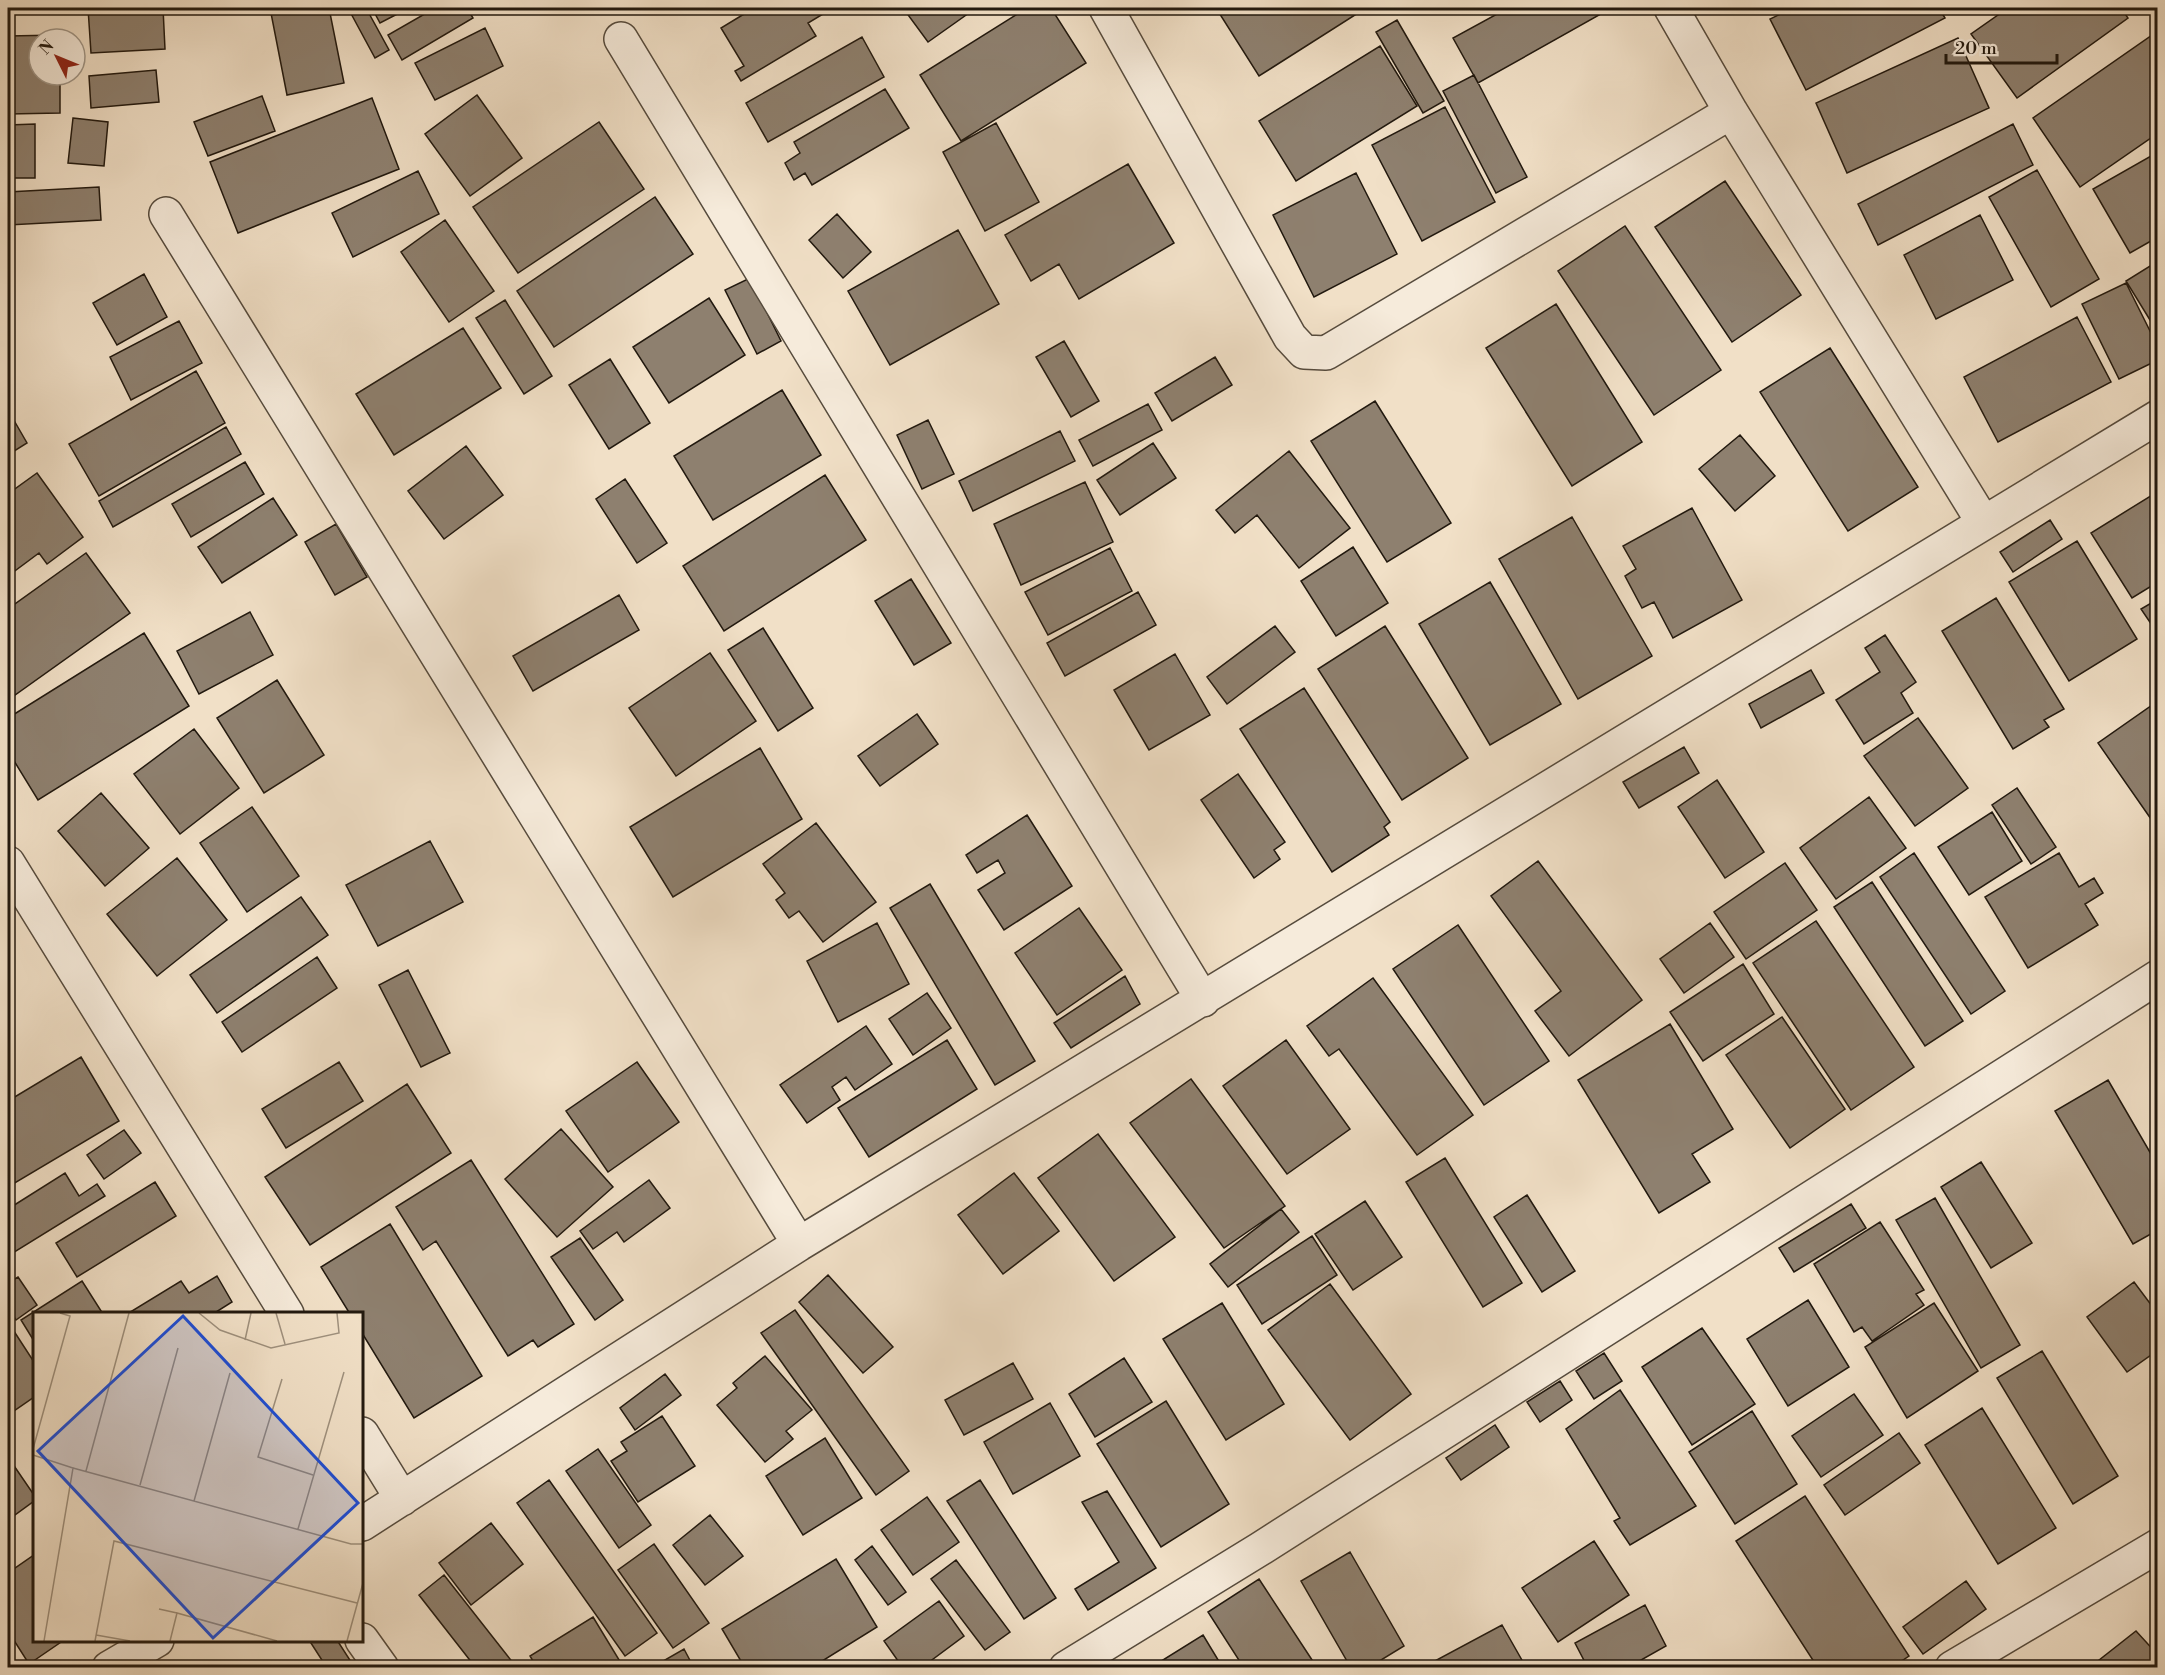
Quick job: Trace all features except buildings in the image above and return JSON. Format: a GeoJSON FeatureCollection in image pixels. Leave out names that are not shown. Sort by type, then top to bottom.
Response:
{"type":"FeatureCollection","features":[{"type":"Feature","properties":{"kind":"street"},"geometry":{"type":"LineString","coordinates":[[1106,8],[1290,337],[1304,352],[1326,353],[1731,112]]}},
{"type":"Feature","properties":{"kind":"street"},"geometry":{"type":"LineString","coordinates":[[1671,8],[1731,112],[1983,522]]}},
{"type":"Feature","properties":{"kind":"street"},"geometry":{"type":"LineString","coordinates":[[621,39],[1203,1000]]}},
{"type":"Feature","properties":{"kind":"street"},"geometry":{"type":"LineString","coordinates":[[166,214],[799,1244]]}},
{"type":"Feature","properties":{"kind":"street"},"geometry":{"type":"LineString","coordinates":[[363,1523],[799,1244],[2157,417]]}},
{"type":"Feature","properties":{"kind":"street"},"geometry":{"type":"LineString","coordinates":[[8,863],[286,1312]]}},
{"type":"Feature","properties":{"kind":"street"},"geometry":{"type":"LineString","coordinates":[[1066,1668],[1260,1549],[2157,977]]}},
{"type":"Feature","properties":{"kind":"street"},"geometry":{"type":"LineString","coordinates":[[363,1436],[402,1499]]}},
{"type":"Feature","properties":{"kind":"street"},"geometry":{"type":"LineString","coordinates":[[1952,1668],[2157,1546]]}},
{"type":"Feature","properties":{"kind":"street"},"geometry":{"type":"LineString","coordinates":[[363,1641],[382,1668]]}},
{"type":"Feature","properties":{"kind":"street"},"geometry":{"type":"LineString","coordinates":[[109,1668],[155,1642]]}}]}
